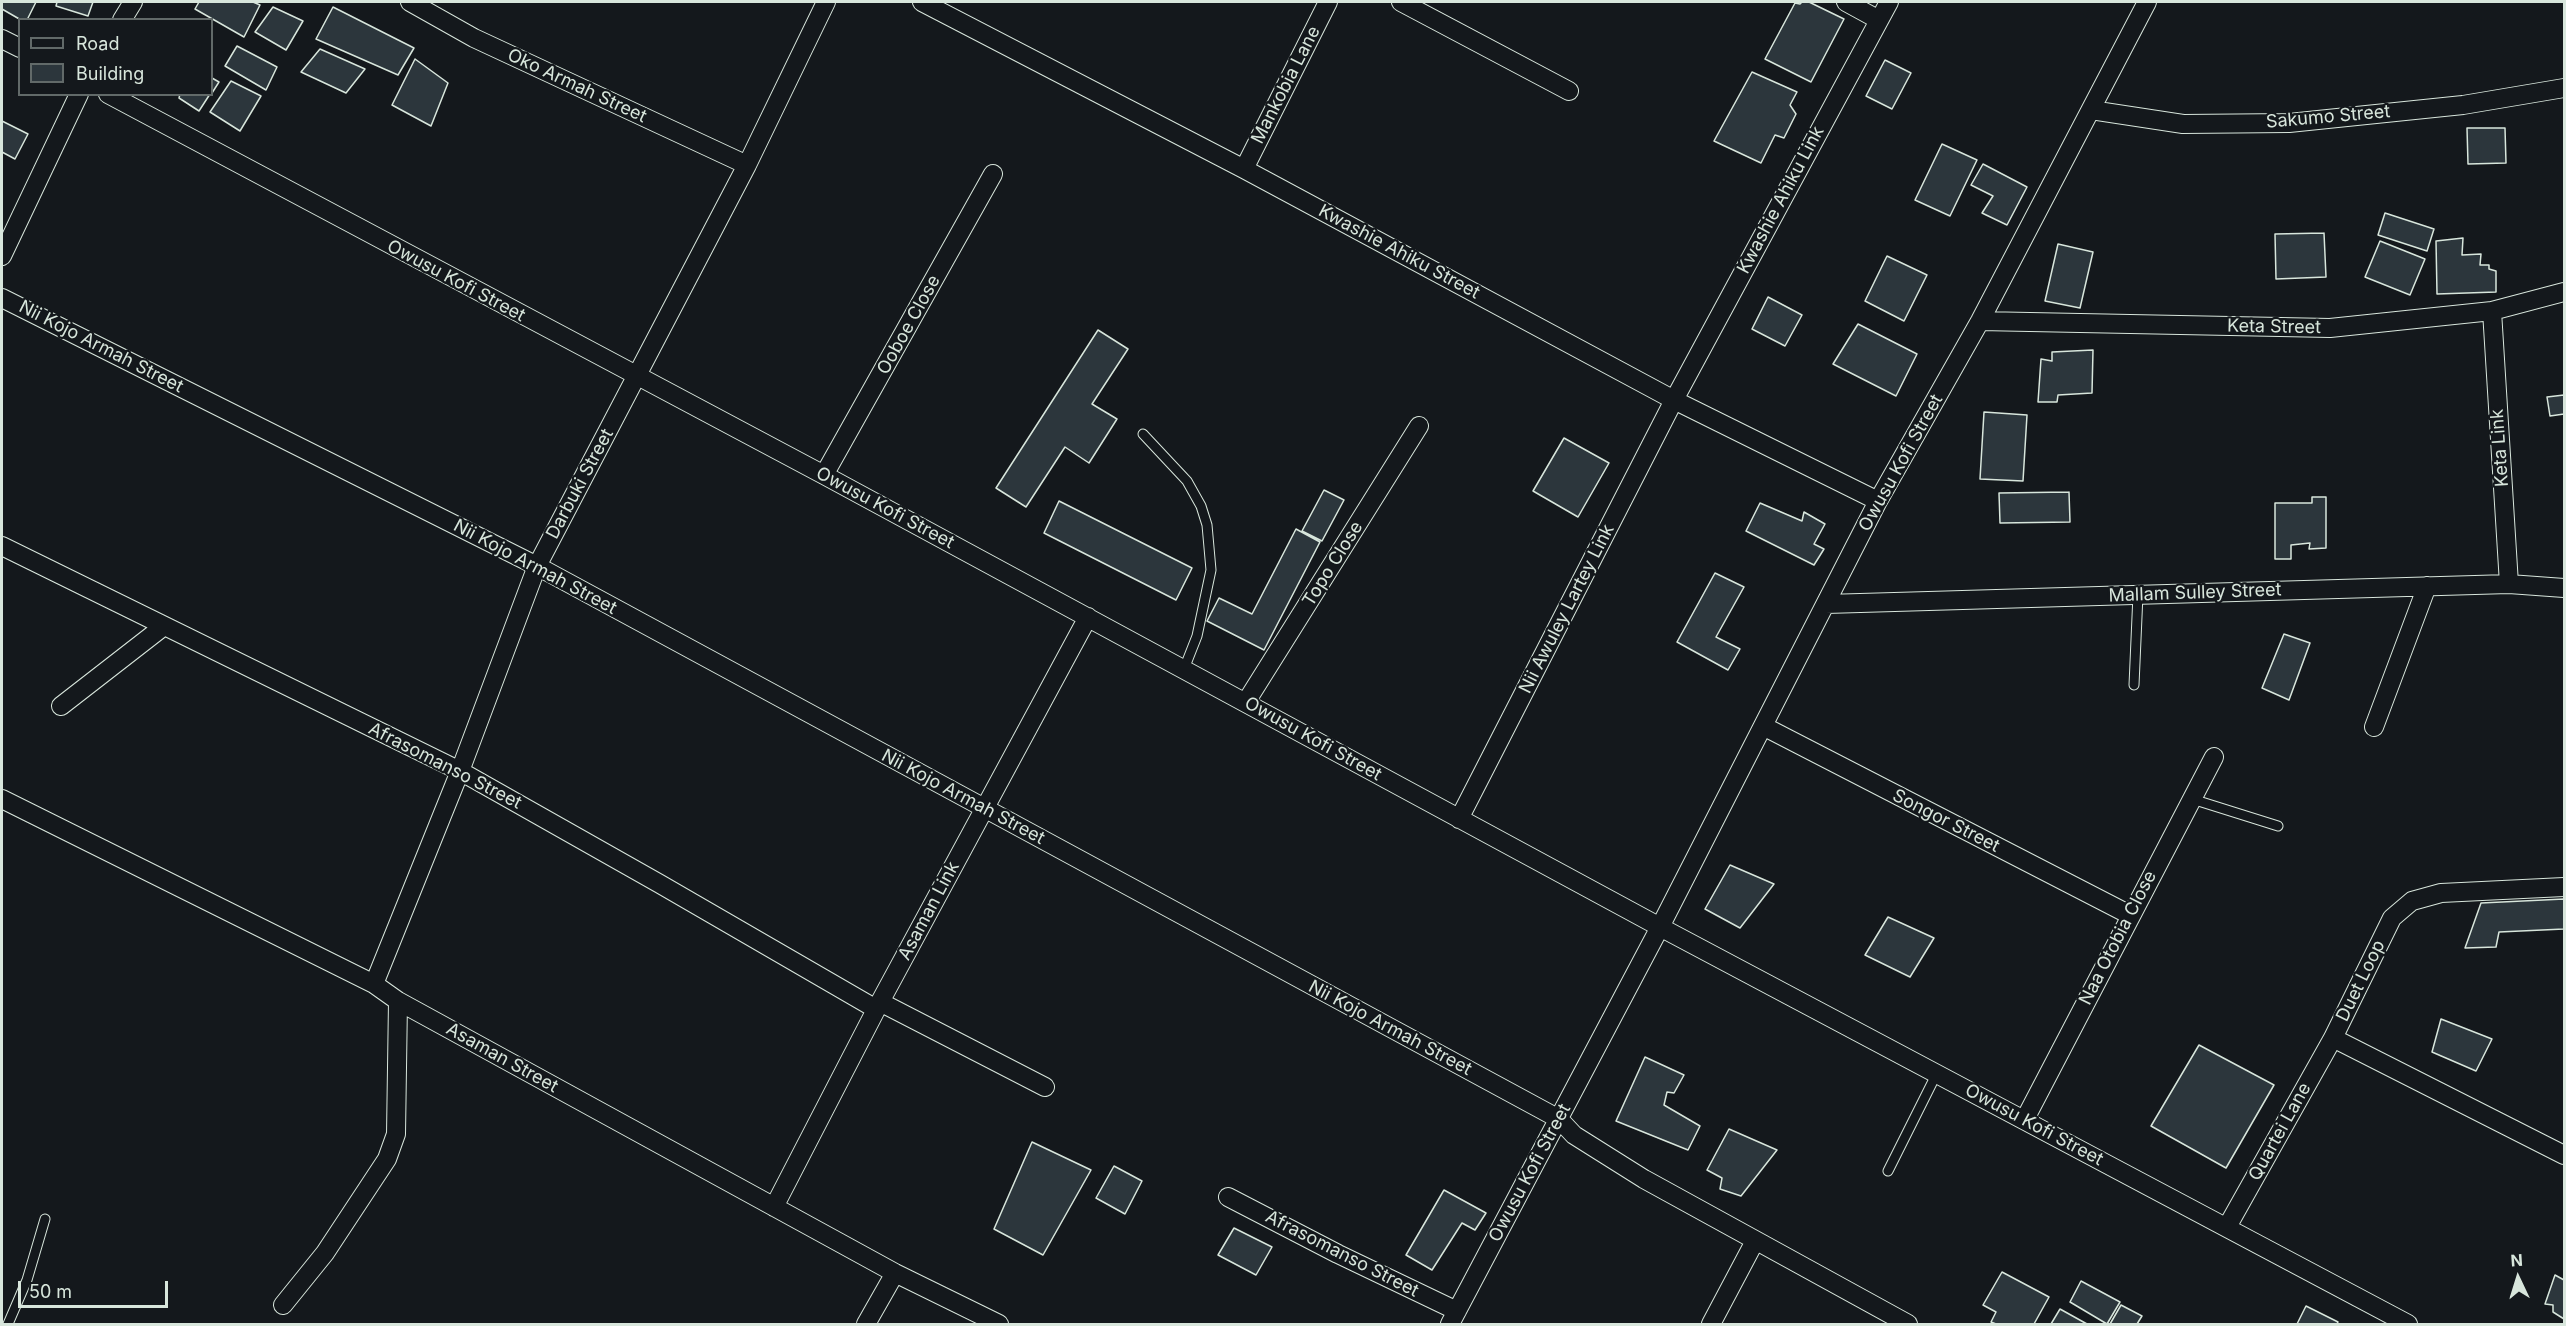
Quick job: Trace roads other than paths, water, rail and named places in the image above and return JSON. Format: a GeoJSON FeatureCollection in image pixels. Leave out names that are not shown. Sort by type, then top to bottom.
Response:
{"type":"FeatureCollection","features":[{"type":"Feature","properties":{"kind":"street"},"geometry":{"type":"LineString","coordinates":[[123,18],[133,2]]}},
{"type":"Feature","properties":{"kind":"street","name":"Oko Armah Street"},"geometry":{"type":"LineString","coordinates":[[410,2],[474,38],[747,165]]}},
{"type":"Feature","properties":{"kind":"street","name":"Darbuki Street"},"geometry":{"type":"LineString","coordinates":[[374,984],[459,771],[537,566],[747,165],[826,2]]}},
{"type":"Feature","properties":{"kind":"street","name":"Kwashie Ahiku Street"},"geometry":{"type":"LineString","coordinates":[[922,2],[1244,169],[1674,400],[1878,501]]}},
{"type":"Feature","properties":{"kind":"street","name":"Mankobia Lane"},"geometry":{"type":"LineString","coordinates":[[1244,169],[1328,2]]}},
{"type":"Feature","properties":{"kind":"street"},"geometry":{"type":"LineString","coordinates":[[1401,2],[1569,92]]}},
{"type":"Feature","properties":{"kind":"street"},"geometry":{"type":"LineString","coordinates":[[1846,2],[1879,20]]}},
{"type":"Feature","properties":{"kind":"street","name":"Kwashie Ahiku Link"},"geometry":{"type":"LineString","coordinates":[[1674,400],[1889,2]]}},
{"type":"Feature","properties":{"kind":"street","name":"Owusu Kofi Street"},"geometry":{"type":"LineString","coordinates":[[1453,1318],[1660,927],[1878,501],[1980,321],[2148,2]]}},
{"type":"Feature","properties":{"kind":"street"},"geometry":{"type":"LineString","coordinates":[[2,39],[18,47]]}},
{"type":"Feature","properties":{"kind":"street","name":"Sakumo Street"},"geometry":{"type":"LineString","coordinates":[[2091,110],[2183,124],[2289,123],[2463,105],[2565,88]]}},
{"type":"Feature","properties":{"kind":"street"},"geometry":{"type":"LineString","coordinates":[[2,256],[78,96]]}},
{"type":"Feature","properties":{"kind":"street","name":"Owusu Kofi Street"},"geometry":{"type":"LineString","coordinates":[[112,96],[824,475],[1660,927],[2408,1324]]}},
{"type":"Feature","properties":{"kind":"street","name":"Ooboe Close"},"geometry":{"type":"LineString","coordinates":[[824,475],[993,174]]}},
{"type":"Feature","properties":{"kind":"street","name":"Keta Street"},"geometry":{"type":"LineString","coordinates":[[1980,321],[2330,328],[2492,311],[2565,292]]}},
{"type":"Feature","properties":{"kind":"street","name":"Nii Kojo Armah Street"},"geometry":{"type":"LineString","coordinates":[[2,298],[537,566],[1559,1119],[1574,1135],[1644,1179],[1908,1324]]}},
{"type":"Feature","properties":{"kind":"street","name":"Keta Link"},"geometry":{"type":"LineString","coordinates":[[2492,311],[2509,584]]}},
{"type":"Feature","properties":{"kind":"street","name":"Nii Awuley Lartey Link"},"geometry":{"type":"LineString","coordinates":[[1459,819],[1674,400]]}},
{"type":"Feature","properties":{"kind":"street","name":"Topo Close"},"geometry":{"type":"LineString","coordinates":[[1246,702],[1419,426]]}},
{"type":"Feature","properties":{"kind":"street","name":"Afrasomanso Street"},"geometry":{"type":"LineString","coordinates":[[2,546],[459,771],[878,1006],[1045,1088]]}},
{"type":"Feature","properties":{"kind":"street","name":"Mallam Sulley Street"},"geometry":{"type":"LineString","coordinates":[[1826,604],[2509,584],[2565,588]]}},
{"type":"Feature","properties":{"kind":"street"},"geometry":{"type":"LineString","coordinates":[[2374,727],[2427,586]]}},
{"type":"Feature","properties":{"kind":"street","name":"Asaman Link"},"geometry":{"type":"LineString","coordinates":[[774,1207],[878,1006],[1088,617]]}},
{"type":"Feature","properties":{"kind":"street"},"geometry":{"type":"LineString","coordinates":[[61,706],[164,626]]}},
{"type":"Feature","properties":{"kind":"street","name":"Songor Street"},"geometry":{"type":"LineString","coordinates":[[1763,726],[2130,915]]}},
{"type":"Feature","properties":{"kind":"street","name":"Naa Otobia Close"},"geometry":{"type":"LineString","coordinates":[[2025,1119],[2214,757]]}},
{"type":"Feature","properties":{"kind":"street","name":"Asaman Street"},"geometry":{"type":"LineString","coordinates":[[2,799],[374,984],[398,1001],[895,1273],[999,1324]]}},
{"type":"Feature","properties":{"kind":"street","name":"Duet Loop"},"geometry":{"type":"LineString","coordinates":[[2565,887],[2441,894],[2412,901],[2392,918],[2333,1038],[2565,1155]]}},
{"type":"Feature","properties":{"kind":"street"},"geometry":{"type":"LineString","coordinates":[[283,1305],[325,1253],[387,1159],[396,1134],[398,1001]]}},
{"type":"Feature","properties":{"kind":"street","name":"Quartei Lane"},"geometry":{"type":"LineString","coordinates":[[2227,1227],[2333,1038]]}},
{"type":"Feature","properties":{"kind":"street","name":"Afrasomanso Street"},"geometry":{"type":"LineString","coordinates":[[1228,1197],[1338,1254],[1453,1318]]}},
{"type":"Feature","properties":{"kind":"street"},"geometry":{"type":"LineString","coordinates":[[1711,1324],[1755,1241]]}},
{"type":"Feature","properties":{"kind":"street"},"geometry":{"type":"LineString","coordinates":[[866,1324],[895,1273]]}},
{"type":"Feature","properties":{"kind":"lane"},"geometry":{"type":"LineString","coordinates":[[1143,434],[1187,481],[1201,506],[1208,525],[1210,570],[1197,636],[1184,669]]}},
{"type":"Feature","properties":{"kind":"lane"},"geometry":{"type":"LineString","coordinates":[[2134,685],[2138,594]]}},
{"type":"Feature","properties":{"kind":"lane"},"geometry":{"type":"LineString","coordinates":[[2192,799],[2278,826]]}},
{"type":"Feature","properties":{"kind":"lane"},"geometry":{"type":"LineString","coordinates":[[1888,1171],[1937,1073]]}},
{"type":"Feature","properties":{"kind":"lane"},"geometry":{"type":"LineString","coordinates":[[8,1324],[27,1280],[45,1220]]}}]}
